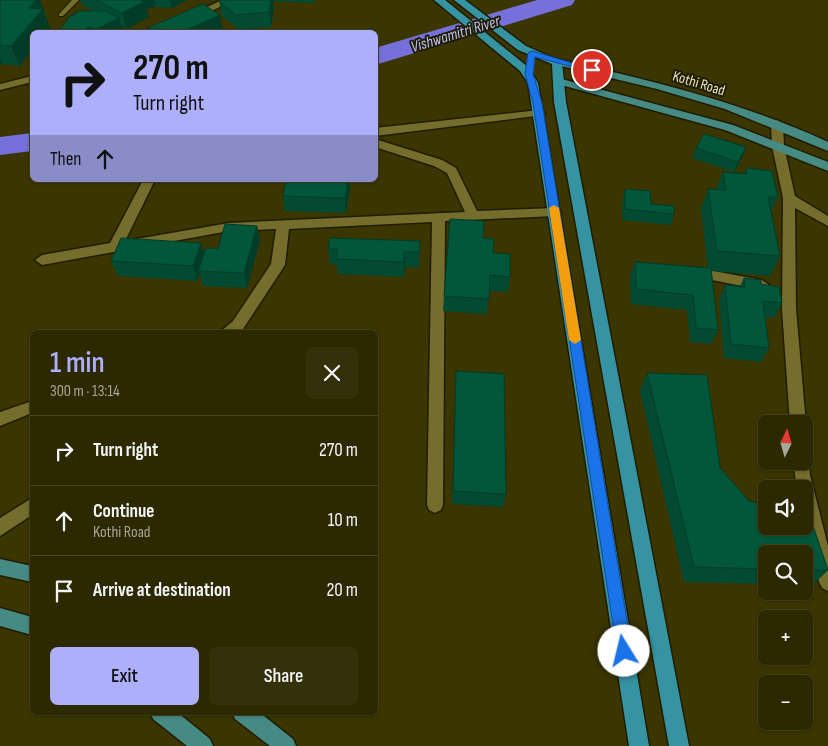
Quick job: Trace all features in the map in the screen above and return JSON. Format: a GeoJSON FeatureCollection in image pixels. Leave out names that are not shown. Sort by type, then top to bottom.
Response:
{"type":"FeatureCollection","features":[{"type":"Feature","properties":{"kind":"highway"},"geometry":{"type":"LineString","coordinates":[[439,0],[506,54],[543,78]]}},
{"type":"Feature","properties":{"kind":"highway"},"geometry":{"type":"LineString","coordinates":[[459,0],[527,51],[557,62],[543,78],[539,113],[640,746]]}},
{"type":"Feature","properties":{"kind":"highway"},"geometry":{"type":"LineString","coordinates":[[527,51],[543,78],[679,746]]}},
{"type":"Feature","properties":{"kind":"main road","name":"Kothi Road"},"geometry":{"type":"LineString","coordinates":[[557,62],[694,96],[777,124],[828,147]]}},
{"type":"Feature","properties":{"kind":"main road","name":"Kothi Road"},"geometry":{"type":"LineString","coordinates":[[543,78],[665,108],[778,146],[828,167]]}},
{"type":"Feature","properties":{"kind":"main road"},"geometry":{"type":"LineString","coordinates":[[0,568],[30,574]]}},
{"type":"Feature","properties":{"kind":"main road"},"geometry":{"type":"LineString","coordinates":[[0,617],[30,625]]}},
{"type":"Feature","properties":{"kind":"main road"},"geometry":{"type":"LineString","coordinates":[[164,715],[203,746]]}},
{"type":"Feature","properties":{"kind":"main road"},"geometry":{"type":"LineString","coordinates":[[246,715],[286,746]]}},
{"type":"Feature","properties":{"kind":"street"},"geometry":{"type":"LineString","coordinates":[[163,30],[230,0]]}},
{"type":"Feature","properties":{"kind":"street"},"geometry":{"type":"LineString","coordinates":[[0,88],[30,80]]}},
{"type":"Feature","properties":{"kind":"street"},"geometry":{"type":"LineString","coordinates":[[378,132],[539,113]]}},
{"type":"Feature","properties":{"kind":"street"},"geometry":{"type":"LineString","coordinates":[[777,124],[778,146],[789,198],[789,290],[797,415]]}},
{"type":"Feature","properties":{"kind":"street"},"geometry":{"type":"LineString","coordinates":[[378,144],[438,163],[452,171],[473,216]]}},
{"type":"Feature","properties":{"kind":"street"},"geometry":{"type":"LineString","coordinates":[[115,247],[148,182]]}},
{"type":"Feature","properties":{"kind":"street"},"geometry":{"type":"LineString","coordinates":[[789,198],[828,222]]}},
{"type":"Feature","properties":{"kind":"street"},"geometry":{"type":"LineString","coordinates":[[42,260],[229,227],[555,212]]}},
{"type":"Feature","properties":{"kind":"street"},"geometry":{"type":"LineString","coordinates":[[435,506],[439,218]]}},
{"type":"Feature","properties":{"kind":"street"},"geometry":{"type":"LineString","coordinates":[[230,330],[238,325],[278,265],[283,224]]}},
{"type":"Feature","properties":{"kind":"street"},"geometry":{"type":"LineString","coordinates":[[676,270],[789,290]]}},
{"type":"Feature","properties":{"kind":"street"},"geometry":{"type":"LineString","coordinates":[[0,419],[30,408]]}},
{"type":"Feature","properties":{"kind":"street"},"geometry":{"type":"LineString","coordinates":[[802,470],[828,582]]}},
{"type":"Feature","properties":{"kind":"street"},"geometry":{"type":"LineString","coordinates":[[0,528],[30,507]]}},
{"type":"Feature","properties":{"kind":"lane"},"geometry":{"type":"LineString","coordinates":[[61,15],[76,0]]}},
{"type":"Feature","properties":{"kind":"building"},"geometry":{"type":"Polygon","coordinates":[[[0,0],[36,0],[29,8],[43,9],[11,46],[0,45],[0,0]]]}},
{"type":"Feature","properties":{"kind":"building"},"geometry":{"type":"Polygon","coordinates":[[[96,0],[141,0],[144,2],[122,13],[96,0]]]}},
{"type":"Feature","properties":{"kind":"building"},"geometry":{"type":"Polygon","coordinates":[[[220,0],[271,0],[269,12],[236,15],[220,0]]]}},
{"type":"Feature","properties":{"kind":"building"},"geometry":{"type":"Polygon","coordinates":[[[203,4],[220,15],[186,30],[144,30],[203,4]]]}},
{"type":"Feature","properties":{"kind":"building"},"geometry":{"type":"Polygon","coordinates":[[[78,11],[105,11],[119,18],[97,29],[88,27],[86,30],[60,30],[71,15],[75,15],[78,11]]]}},
{"type":"Feature","properties":{"kind":"building"},"geometry":{"type":"Polygon","coordinates":[[[39,28],[60,30],[37,30],[39,28]]]}},
{"type":"Feature","properties":{"kind":"building"},"geometry":{"type":"Polygon","coordinates":[[[704,134],[746,147],[738,162],[696,148],[704,134]]]}},
{"type":"Feature","properties":{"kind":"building"},"geometry":{"type":"Polygon","coordinates":[[[746,168],[772,171],[778,197],[768,197],[780,256],[717,251],[708,189],[726,190],[723,172],[747,174],[746,168]]]}},
{"type":"Feature","properties":{"kind":"building"},"geometry":{"type":"Polygon","coordinates":[[[286,182],[348,182],[345,198],[283,196],[286,182]]]}},
{"type":"Feature","properties":{"kind":"building"},"geometry":{"type":"Polygon","coordinates":[[[625,189],[650,191],[651,204],[674,206],[674,214],[625,209],[625,189]]]}},
{"type":"Feature","properties":{"kind":"building"},"geometry":{"type":"Polygon","coordinates":[[[450,219],[484,221],[483,238],[494,239],[493,253],[510,254],[510,277],[490,275],[489,299],[444,296],[450,219]]]}},
{"type":"Feature","properties":{"kind":"building"},"geometry":{"type":"Polygon","coordinates":[[[225,224],[257,226],[244,273],[198,271],[206,248],[218,249],[225,224]]]}},
{"type":"Feature","properties":{"kind":"building"},"geometry":{"type":"Polygon","coordinates":[[[121,238],[201,243],[193,266],[111,261],[121,238]]]}},
{"type":"Feature","properties":{"kind":"building"},"geometry":{"type":"Polygon","coordinates":[[[330,238],[420,241],[419,252],[404,252],[404,262],[336,259],[338,249],[328,249],[330,238]]]}},
{"type":"Feature","properties":{"kind":"building"},"geometry":{"type":"Polygon","coordinates":[[[635,262],[711,268],[718,330],[696,328],[693,295],[636,289],[635,262]]]}},
{"type":"Feature","properties":{"kind":"building"},"geometry":{"type":"Polygon","coordinates":[[[744,278],[761,280],[761,284],[779,287],[782,303],[763,301],[769,348],[731,344],[725,285],[745,287],[744,278]]]}},
{"type":"Feature","properties":{"kind":"building"},"geometry":{"type":"Polygon","coordinates":[[[456,371],[504,374],[506,494],[453,491],[456,371]]]}},
{"type":"Feature","properties":{"kind":"building"},"geometry":{"type":"Polygon","coordinates":[[[647,373],[707,375],[720,468],[749,501],[758,503],[758,535],[813,535],[813,526],[828,570],[813,570],[813,545],[758,545],[758,569],[694,567],[647,373]]]}},
{"type":"Feature","properties":{"kind":"waterway","name":"Vishwamitri River"},"geometry":{"type":"LineString","coordinates":[[378,56],[563,0]]}},
{"type":"Feature","properties":{"kind":"waterway","name":"Vishwamitri River"},"geometry":{"type":"LineString","coordinates":[[0,146],[30,142]]}},
{"type":"Feature","properties":{"kind":"slow traffic"},"geometry":{"type":"LineString","coordinates":[[554,208],[575,340]]}},
{"type":"Feature","properties":{"kind":"route"},"geometry":{"type":"LineString","coordinates":[[592,70],[557,62],[532,53],[529,74],[538,103],[624,651]]}}]}
